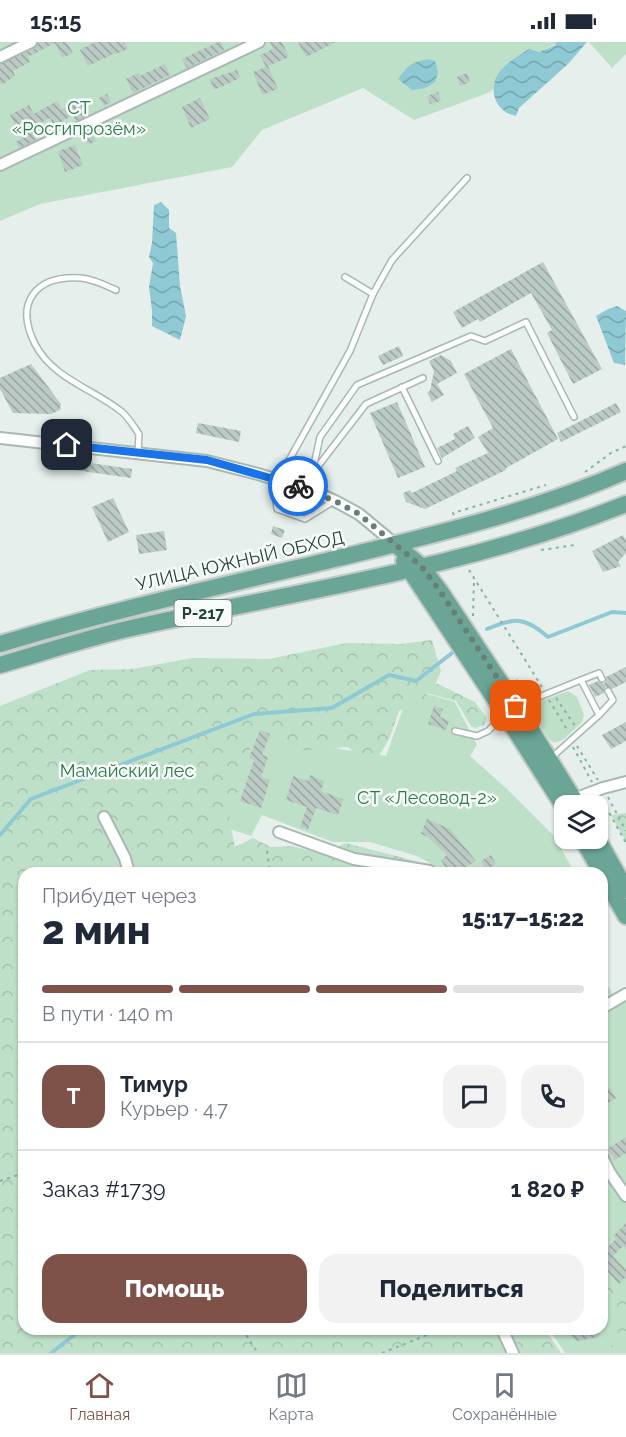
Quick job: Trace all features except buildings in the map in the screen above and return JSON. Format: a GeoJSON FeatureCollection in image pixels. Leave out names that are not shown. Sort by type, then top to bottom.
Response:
{"type":"FeatureCollection","features":[{"type":"Feature","properties":{"kind":"main road","name":"УЛИЦА ЮЖНЫЙ ОБХОД"},"geometry":{"type":"LineString","coordinates":[[0,644],[129,608],[504,516],[626,471]]}},
{"type":"Feature","properties":{"kind":"main road","name":"Р-217"},"geometry":{"type":"LineString","coordinates":[[0,665],[134,628],[414,568],[536,535],[626,504]]}},
{"type":"Feature","properties":{"kind":"main road"},"geometry":{"type":"LineString","coordinates":[[395,544],[414,568],[511,710],[566,795]]}},
{"type":"Feature","properties":{"kind":"main road"},"geometry":{"type":"LineString","coordinates":[[511,710],[550,759],[568,795]]}},
{"type":"Feature","properties":{"kind":"main road"},"geometry":{"type":"LineString","coordinates":[[588,849],[598,867]]}},
{"type":"Feature","properties":{"kind":"main road"},"geometry":{"type":"LineString","coordinates":[[603,849],[626,890]]}},
{"type":"Feature","properties":{"kind":"main road"},"geometry":{"type":"LineString","coordinates":[[608,884],[626,916]]}},
{"type":"Feature","properties":{"kind":"street"},"geometry":{"type":"LineString","coordinates":[[0,57],[31,42]]}},
{"type":"Feature","properties":{"kind":"street"},"geometry":{"type":"LineString","coordinates":[[0,165],[259,42]]}},
{"type":"Feature","properties":{"kind":"street"},"geometry":{"type":"LineString","coordinates":[[0,438],[207,460],[308,489],[335,501],[359,514],[395,544]]}},
{"type":"Feature","properties":{"kind":"street"},"geometry":{"type":"LineString","coordinates":[[588,795],[597,790],[626,782]]}},
{"type":"Feature","properties":{"kind":"street"},"geometry":{"type":"LineString","coordinates":[[104,817],[127,867]]}},
{"type":"Feature","properties":{"kind":"street"},"geometry":{"type":"LineString","coordinates":[[279,832],[354,858],[407,867]]}},
{"type":"Feature","properties":{"kind":"street"},"geometry":{"type":"LineString","coordinates":[[608,1004],[626,994]]}},
{"type":"Feature","properties":{"kind":"street"},"geometry":{"type":"LineString","coordinates":[[608,1171],[626,1196]]}},
{"type":"Feature","properties":{"kind":"street"},"geometry":{"type":"LineString","coordinates":[[505,1335],[513,1353]]}},
{"type":"Feature","properties":{"kind":"lane"},"geometry":{"type":"LineString","coordinates":[[335,501],[305,519],[296,516],[277,509],[277,480],[350,351],[373,294],[392,260],[467,178]]}},
{"type":"Feature","properties":{"kind":"lane"},"geometry":{"type":"LineString","coordinates":[[345,277],[373,294]]}},
{"type":"Feature","properties":{"kind":"lane"},"geometry":{"type":"LineString","coordinates":[[116,290],[83,278],[63,279],[44,284],[34,291],[28,301],[26,312],[35,344],[42,355],[78,385],[123,413],[139,434],[138,452]]}},
{"type":"Feature","properties":{"kind":"lane"},"geometry":{"type":"LineString","coordinates":[[308,489],[320,437],[357,385],[471,336],[485,341],[526,322],[574,417]]}},
{"type":"Feature","properties":{"kind":"lane"},"geometry":{"type":"LineString","coordinates":[[312,474],[366,404],[423,378]]}},
{"type":"Feature","properties":{"kind":"lane"},"geometry":{"type":"LineString","coordinates":[[402,387],[438,461]]}},
{"type":"Feature","properties":{"kind":"lane"},"geometry":{"type":"LineString","coordinates":[[455,731],[477,736],[488,730],[511,710],[545,693],[599,673],[602,679]]}},
{"type":"Feature","properties":{"kind":"lane"},"geometry":{"type":"LineString","coordinates":[[581,680],[599,715]]}},
{"type":"Feature","properties":{"kind":"lane"},"geometry":{"type":"LineString","coordinates":[[550,759],[613,700],[608,691]]}},
{"type":"Feature","properties":{"kind":"path"},"geometry":{"type":"LineString","coordinates":[[473,620],[474,580]]}},
{"type":"Feature","properties":{"kind":"path"},"geometry":{"type":"LineString","coordinates":[[516,679],[522,684],[555,695],[577,729],[572,746],[626,843]]}},
{"type":"Feature","properties":{"kind":"path"},"geometry":{"type":"LineString","coordinates":[[267,850],[269,867]]}},
{"type":"Feature","properties":{"kind":"path"},"geometry":{"type":"LineString","coordinates":[[0,1181],[18,1175]]}},
{"type":"Feature","properties":{"kind":"path"},"geometry":{"type":"LineString","coordinates":[[246,1335],[258,1353]]}},
{"type":"Feature","properties":{"kind":"path"},"geometry":{"type":"LineString","coordinates":[[382,1353],[427,1335]]}},
{"type":"Feature","properties":{"kind":"green space","name":"СТ «Росгипрозём»"},"geometry":{"type":"Polygon","coordinates":[[[0,42],[555,42],[556,44],[539,52],[494,83],[494,89],[488,93],[414,120],[363,88],[262,130],[232,167],[40,204],[0,221],[0,42]]]}},
{"type":"Feature","properties":{"kind":"green space"},"geometry":{"type":"Polygon","coordinates":[[[589,42],[626,42],[626,54],[612,68],[589,42]]]}},
{"type":"Feature","properties":{"kind":"green space","name":"Мамайский лес"},"geometry":{"type":"Polygon","coordinates":[[[432,640],[441,671],[436,683],[475,702],[487,718],[484,725],[475,728],[471,726],[456,701],[427,693],[424,699],[399,711],[390,737],[378,758],[363,759],[348,747],[296,751],[276,747],[257,728],[229,819],[235,847],[253,838],[271,847],[291,846],[320,853],[346,843],[419,862],[422,867],[18,867],[18,1335],[549,1335],[561,1353],[0,1353],[0,706],[90,670],[132,669],[193,658],[269,659],[346,643],[401,644],[432,640]]]}},
{"type":"Feature","properties":{"kind":"green space","name":"СТ «Лесовод-2»"},"geometry":{"type":"Polygon","coordinates":[[[410,689],[455,702],[477,745],[470,756],[554,836],[554,849],[561,849],[572,867],[437,867],[417,856],[370,842],[333,842],[262,815],[251,836],[224,827],[255,728],[333,748],[386,756],[410,689]]]}},
{"type":"Feature","properties":{"kind":"green space"},"geometry":{"type":"Polygon","coordinates":[[[568,691],[577,697],[584,715],[582,722],[563,740],[554,743],[549,739],[531,710],[536,703],[568,691]]]}},
{"type":"Feature","properties":{"kind":"green space"},"geometry":{"type":"Polygon","coordinates":[[[626,813],[626,842],[611,815],[626,813]]]}},
{"type":"Feature","properties":{"kind":"green space"},"geometry":{"type":"Polygon","coordinates":[[[608,986],[618,1004],[626,1001],[626,1353],[565,1353],[553,1335],[608,1335],[608,986]]]}},
{"type":"Feature","properties":{"kind":"green space"},"geometry":{"type":"Polygon","coordinates":[[[608,1280],[626,1288],[626,1353],[576,1353],[614,1345],[619,1336],[612,1312],[608,1312],[608,1280]]]}},
{"type":"Feature","properties":{"kind":"water"},"geometry":{"type":"Polygon","coordinates":[[[555,42],[587,42],[568,64],[519,108],[516,116],[508,114],[498,104],[495,97],[494,83],[497,76],[511,61],[529,49],[539,52],[556,45],[555,42]]]}},
{"type":"Feature","properties":{"kind":"water"},"geometry":{"type":"Polygon","coordinates":[[[428,59],[435,61],[438,72],[435,82],[425,88],[412,90],[398,79],[410,66],[428,59]]]}},
{"type":"Feature","properties":{"kind":"water"},"geometry":{"type":"Polygon","coordinates":[[[161,202],[169,210],[169,228],[176,233],[180,286],[186,316],[180,340],[152,326],[149,287],[153,263],[149,257],[154,205],[161,202]]]}},
{"type":"Feature","properties":{"kind":"water"},"geometry":{"type":"Polygon","coordinates":[[[617,306],[626,311],[625,365],[614,363],[596,316],[617,306]]]}},
{"type":"Feature","properties":{"kind":"waterway"},"geometry":{"type":"LineString","coordinates":[[487,629],[505,622],[519,621],[533,626],[548,637],[612,612],[626,613]]}},
{"type":"Feature","properties":{"kind":"waterway"},"geometry":{"type":"LineString","coordinates":[[0,835],[31,799],[254,714],[332,708],[389,675],[416,681],[452,653]]}},
{"type":"Feature","properties":{"kind":"waterway"},"geometry":{"type":"LineString","coordinates":[[51,1353],[74,1335]]}},
{"type":"Feature","properties":{"kind":"way so far"},"geometry":{"type":"LineString","coordinates":[[298,486],[335,501],[359,514],[421,566],[516,706]]}},
{"type":"Feature","properties":{"kind":"route"},"geometry":{"type":"LineString","coordinates":[[67,445],[207,460],[298,486]]}}]}
